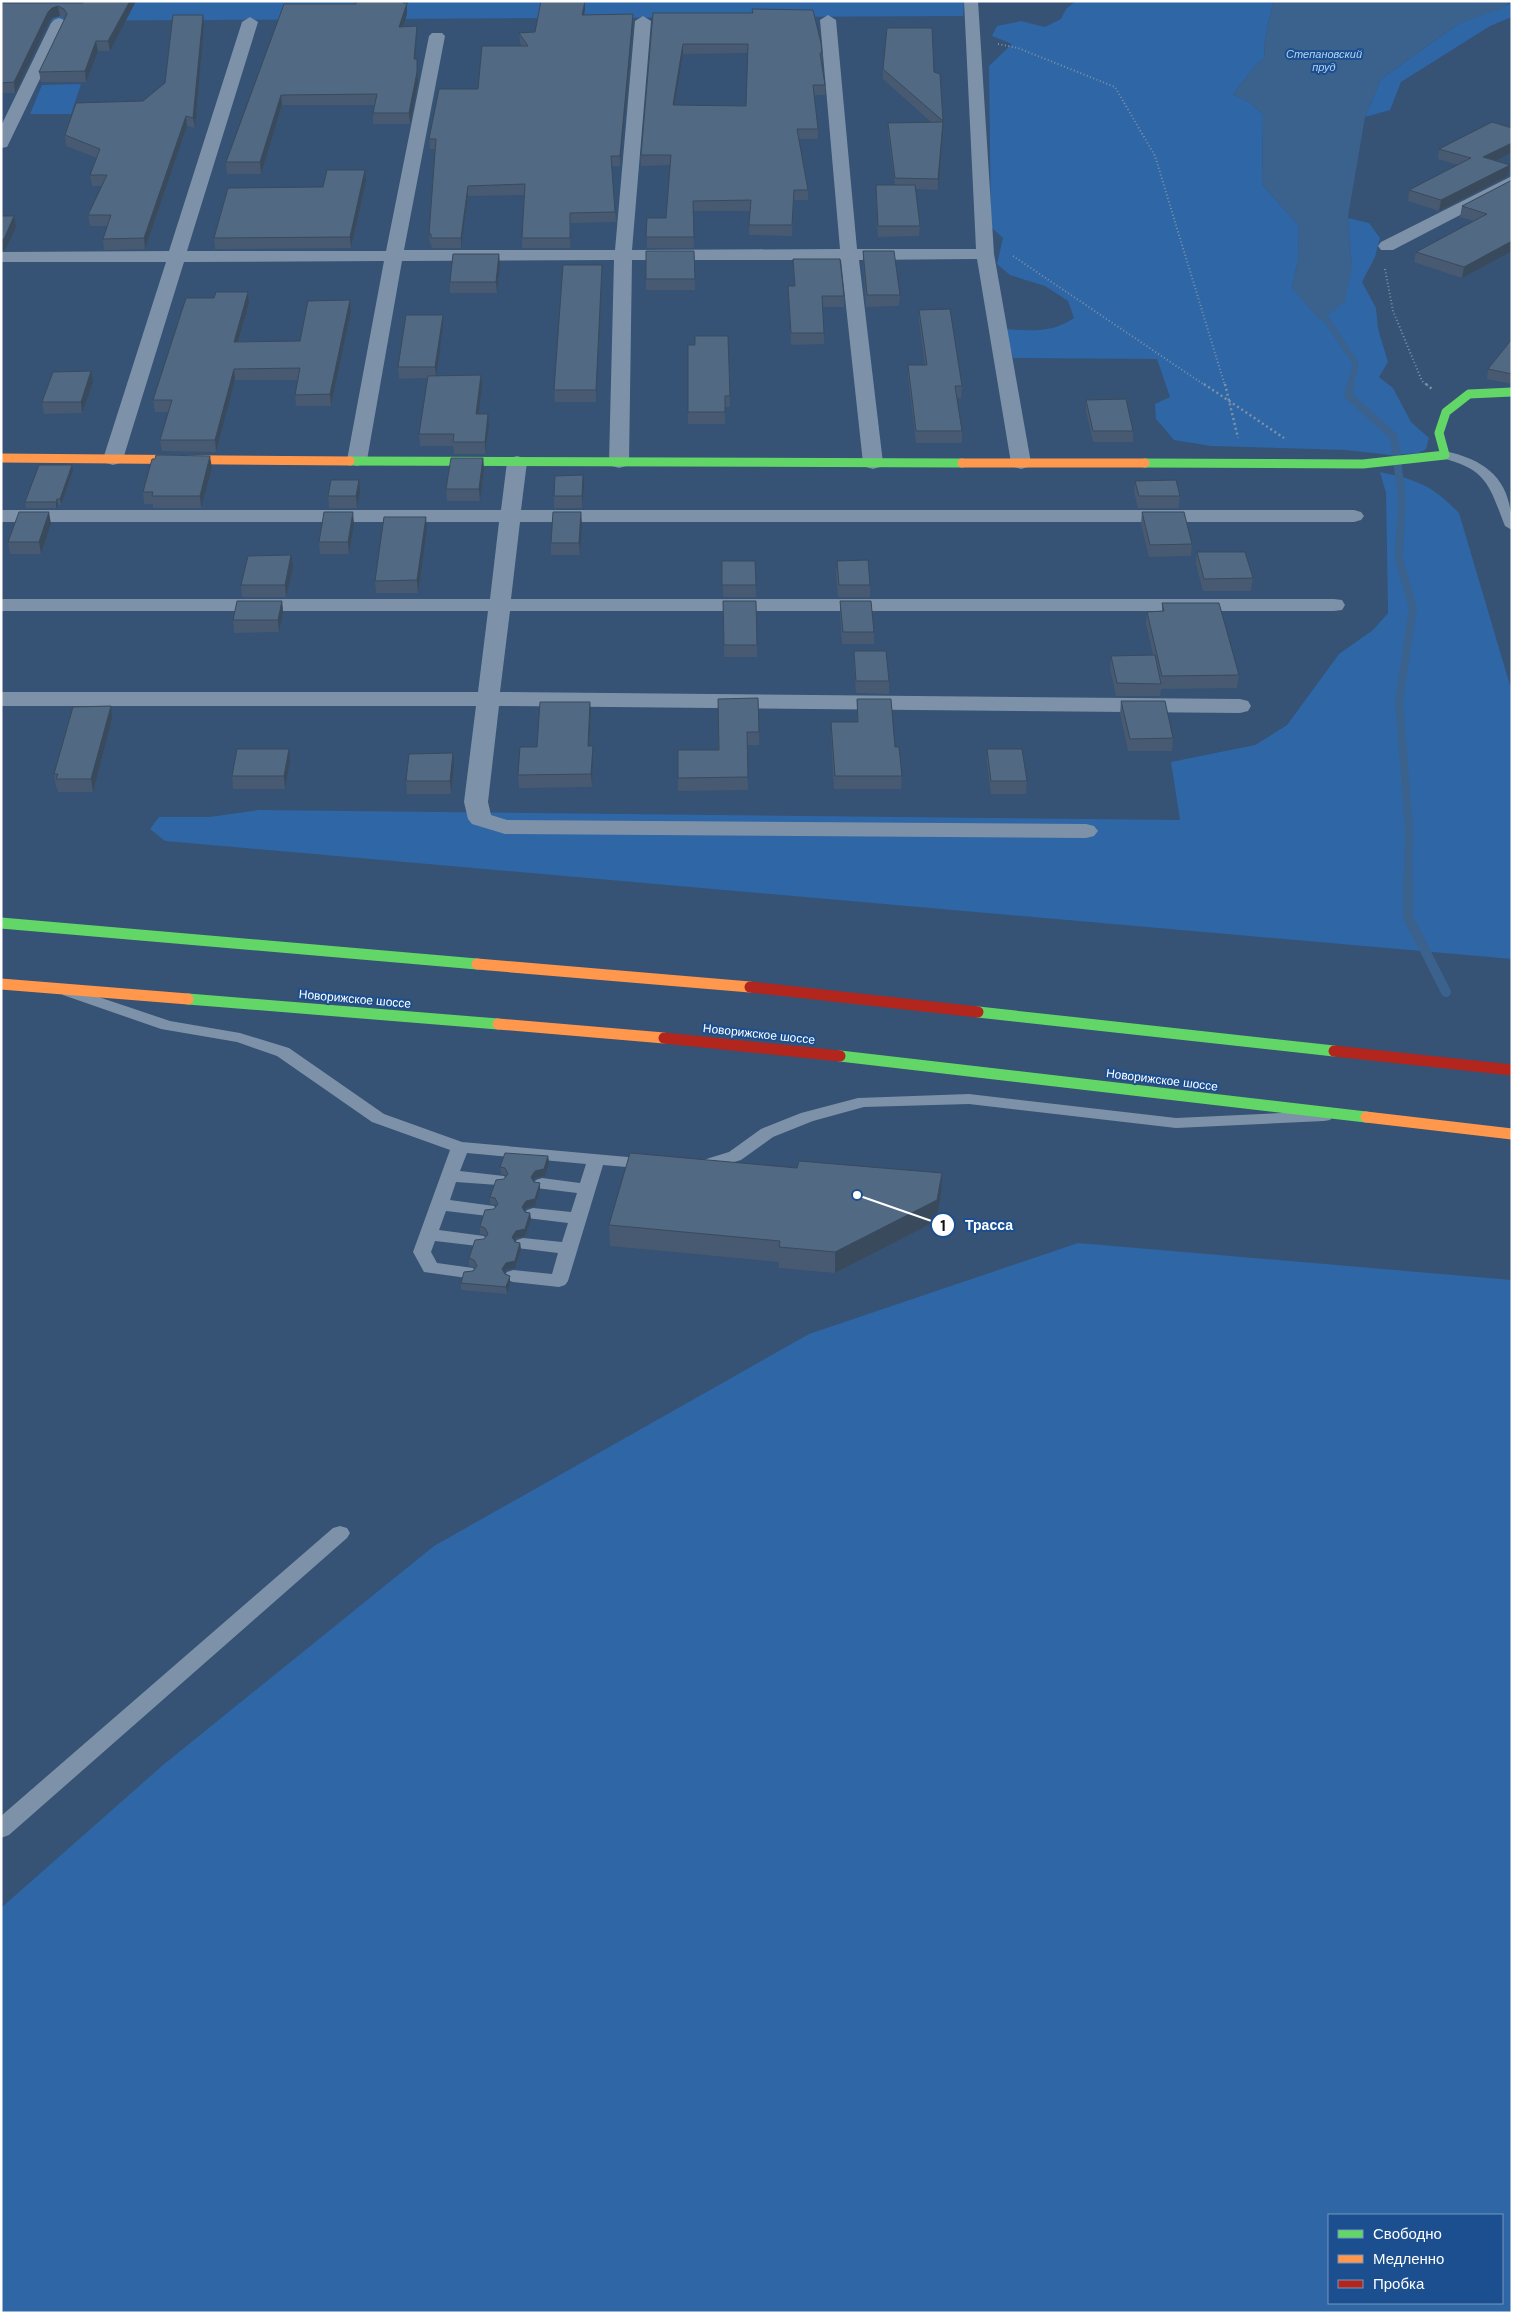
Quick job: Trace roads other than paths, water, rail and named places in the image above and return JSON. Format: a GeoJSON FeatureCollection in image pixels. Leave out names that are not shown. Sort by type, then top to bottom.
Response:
{"type":"FeatureCollection","features":[{"type":"Feature","properties":{"kind":"main road"},"geometry":{"type":"LineString","coordinates":[[1,458],[517,462],[1363,464],[1445,455],[1439,433],[1446,412],[1470,394],[1512,392]]}},
{"type":"Feature","properties":{"kind":"main road"},"geometry":{"type":"LineString","coordinates":[[1,924],[740,986],[1512,1070]]}},
{"type":"Feature","properties":{"kind":"main road","name":"Новорижское шоссе"},"geometry":{"type":"LineString","coordinates":[[1,984],[716,1042],[1512,1134]]}},
{"type":"Feature","properties":{"kind":"street"},"geometry":{"type":"LineString","coordinates":[[971,1],[984,246],[1021,463]]}},
{"type":"Feature","properties":{"kind":"street"},"geometry":{"type":"LineString","coordinates":[[619,462],[624,254],[643,20]]}},
{"type":"Feature","properties":{"kind":"street"},"geometry":{"type":"LineString","coordinates":[[828,20],[849,254],[873,463]]}},
{"type":"Feature","properties":{"kind":"street"},"geometry":{"type":"LineString","coordinates":[[113,459],[250,22]]}},
{"type":"Feature","properties":{"kind":"street"},"geometry":{"type":"LineString","coordinates":[[1,143],[59,23]]}},
{"type":"Feature","properties":{"kind":"street"},"geometry":{"type":"LineString","coordinates":[[357,460],[394,255],[437,36]]}},
{"type":"Feature","properties":{"kind":"street"},"geometry":{"type":"LineString","coordinates":[[1387,246],[1512,181]]}},
{"type":"Feature","properties":{"kind":"street"},"geometry":{"type":"LineString","coordinates":[[1,257],[849,254],[984,246]]}},
{"type":"Feature","properties":{"kind":"street"},"geometry":{"type":"LineString","coordinates":[[517,462],[476,802],[480,819],[505,827],[1086,832]]}},
{"type":"Feature","properties":{"kind":"street"},"geometry":{"type":"LineString","coordinates":[[1,516],[1354,516]]}},
{"type":"Feature","properties":{"kind":"street"},"geometry":{"type":"LineString","coordinates":[[1,605],[1334,606]]}},
{"type":"Feature","properties":{"kind":"street"},"geometry":{"type":"LineString","coordinates":[[1,699],[488,699],[1240,706]]}},
{"type":"Feature","properties":{"kind":"lane"},"geometry":{"type":"LineString","coordinates":[[1445,455],[1462,458],[1478,465],[1494,482],[1512,526]]}},
{"type":"Feature","properties":{"kind":"lane"},"geometry":{"type":"LineString","coordinates":[[61,989],[167,1025],[240,1038],[283,1052],[378,1118],[460,1146],[697,1168],[735,1156],[767,1133],[807,1117],[864,1102],[916,1099],[969,1099],[1176,1123],[1347,1116]]}},
{"type":"Feature","properties":{"kind":"lane"},"geometry":{"type":"LineString","coordinates":[[460,1146],[422,1252],[430,1268],[467,1272]]}},
{"type":"Feature","properties":{"kind":"lane"},"geometry":{"type":"LineString","coordinates":[[513,1276],[559,1281],[596,1159]]}},
{"type":"Feature","properties":{"kind":"lane"},"geometry":{"type":"LineString","coordinates":[[450,1176],[498,1180]]}},
{"type":"Feature","properties":{"kind":"lane"},"geometry":{"type":"LineString","coordinates":[[542,1184],[587,1189]]}},
{"type":"Feature","properties":{"kind":"lane"},"geometry":{"type":"LineString","coordinates":[[439,1205],[488,1210]]}},
{"type":"Feature","properties":{"kind":"lane"},"geometry":{"type":"LineString","coordinates":[[533,1214],[578,1218]]}},
{"type":"Feature","properties":{"kind":"lane"},"geometry":{"type":"LineString","coordinates":[[429,1235],[478,1240]]}},
{"type":"Feature","properties":{"kind":"lane"},"geometry":{"type":"LineString","coordinates":[[523,1244],[569,1248]]}},
{"type":"Feature","properties":{"kind":"lane"},"geometry":{"type":"LineString","coordinates":[[1,1829],[340,1533]]}},
{"type":"Feature","properties":{"kind":"water","name":"Степановский пруд"},"geometry":{"type":"Polygon","coordinates":[[[1273,1],[1512,1],[1502,8],[1458,24],[1381,79],[1365,117],[1348,217],[1352,267],[1345,302],[1328,315],[1326,322],[1318,318],[1292,288],[1298,259],[1299,226],[1262,184],[1263,115],[1251,103],[1233,94],[1257,64],[1264,59],[1265,40],[1273,1]]]}},
{"type":"Feature","properties":{"kind":"waterway"},"geometry":{"type":"LineString","coordinates":[[1321,311],[1356,364],[1350,386]]}},
{"type":"Feature","properties":{"kind":"waterway"},"geometry":{"type":"LineString","coordinates":[[1351,384],[1348,395],[1394,437],[1402,498],[1399,559],[1413,608],[1399,701],[1409,829],[1408,878]]}},
{"type":"Feature","properties":{"kind":"waterway"},"geometry":{"type":"LineString","coordinates":[[1408,878],[1408,917],[1446,992]]}},
{"type":"Feature","properties":{"kind":"place","name":"Трасса"},"geometry":{"type":"Point","coordinates":[857,1195]}}]}
